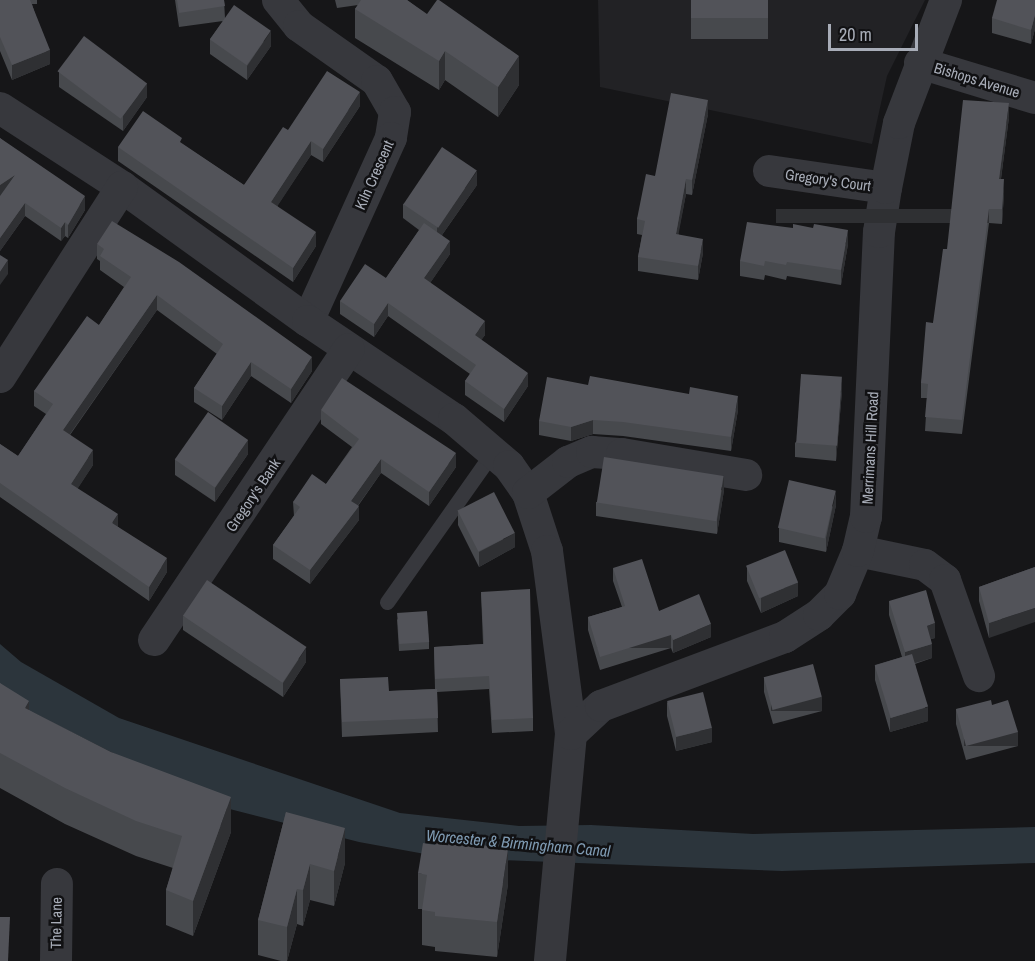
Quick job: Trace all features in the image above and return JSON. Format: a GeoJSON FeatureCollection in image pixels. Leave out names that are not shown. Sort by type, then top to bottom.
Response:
{"type":"FeatureCollection","features":[{"type":"Feature","properties":{"kind":"street","name":"Kiln Crescent"},"geometry":{"type":"LineString","coordinates":[[278,0],[299,26],[377,81],[395,112],[391,138],[308,321]]}},
{"type":"Feature","properties":{"kind":"street","name":"Merrimans Hill Road"},"geometry":{"type":"LineString","coordinates":[[571,734],[601,706],[784,638],[819,615],[840,594],[858,551],[867,506],[879,232],[886,188],[899,123],[946,0]]}},
{"type":"Feature","properties":{"kind":"street","name":"Bishops Avenue"},"geometry":{"type":"LineString","coordinates":[[920,63],[1035,98]]}},
{"type":"Feature","properties":{"kind":"street"},"geometry":{"type":"LineString","coordinates":[[0,108],[122,187],[308,321],[386,370],[493,452],[528,493],[546,551],[571,734],[550,961]]}},
{"type":"Feature","properties":{"kind":"street","name":"Gregory's Court"},"geometry":{"type":"LineString","coordinates":[[769,171],[886,188]]}},
{"type":"Feature","properties":{"kind":"street"},"geometry":{"type":"LineString","coordinates":[[0,377],[122,187]]}},
{"type":"Feature","properties":{"kind":"street","name":"Gregory's Bank"},"geometry":{"type":"LineString","coordinates":[[154,640],[350,349]]}},
{"type":"Feature","properties":{"kind":"street"},"geometry":{"type":"LineString","coordinates":[[528,493],[568,462],[592,452],[622,453],[746,475]]}},
{"type":"Feature","properties":{"kind":"street"},"geometry":{"type":"LineString","coordinates":[[858,551],[925,565],[945,580],[979,676]]}},
{"type":"Feature","properties":{"kind":"street","name":"The Lane"},"geometry":{"type":"LineString","coordinates":[[56,961],[57,884]]}},
{"type":"Feature","properties":{"kind":"lane"},"geometry":{"type":"LineString","coordinates":[[387,602],[493,452]]}},
{"type":"Feature","properties":{"kind":"shaded area"},"geometry":{"type":"Polygon","coordinates":[[[598,0],[925,0],[887,76],[872,144],[600,87],[598,0]]]}},
{"type":"Feature","properties":{"kind":"water","name":"Worcester & Birmingham Canal"},"geometry":{"type":"Polygon","coordinates":[[[0,644],[21,662],[119,718],[400,813],[519,826],[591,825],[753,834],[1035,827],[1035,863],[782,871],[447,858],[359,842],[218,806],[0,696],[0,644]]]}},
{"type":"Feature","properties":{"kind":"building"},"geometry":{"type":"Polygon","coordinates":[[[0,0],[30,0],[50,50],[12,65],[0,37],[0,0]]]}},
{"type":"Feature","properties":{"kind":"building"},"geometry":{"type":"Polygon","coordinates":[[[177,0],[224,0],[225,6],[179,13],[177,0]]]}},
{"type":"Feature","properties":{"kind":"building"},"geometry":{"type":"Polygon","coordinates":[[[361,0],[407,0],[427,14],[439,0],[519,56],[498,87],[445,51],[439,61],[355,9],[361,0]]]}},
{"type":"Feature","properties":{"kind":"building"},"geometry":{"type":"Polygon","coordinates":[[[691,0],[768,0],[768,18],[691,18],[691,0]]]}},
{"type":"Feature","properties":{"kind":"building"},"geometry":{"type":"Polygon","coordinates":[[[997,0],[1035,0],[1035,15],[1031,30],[992,18],[997,0]]]}},
{"type":"Feature","properties":{"kind":"building"},"geometry":{"type":"Polygon","coordinates":[[[234,5],[271,31],[247,65],[210,39],[234,5]]]}},
{"type":"Feature","properties":{"kind":"building"},"geometry":{"type":"Polygon","coordinates":[[[84,36],[147,84],[121,119],[58,71],[84,36]]]}},
{"type":"Feature","properties":{"kind":"building"},"geometry":{"type":"Polygon","coordinates":[[[327,71],[360,92],[323,149],[311,141],[271,202],[316,232],[293,268],[118,147],[143,111],[182,138],[180,142],[244,185],[283,127],[288,130],[327,71]]]}},
{"type":"Feature","properties":{"kind":"building"},"geometry":{"type":"Polygon","coordinates":[[[671,93],[708,100],[692,180],[686,179],[676,234],[703,239],[698,266],[638,257],[645,221],[637,219],[646,174],[655,176],[671,93]]]}},
{"type":"Feature","properties":{"kind":"building"},"geometry":{"type":"Polygon","coordinates":[[[963,100],[1009,103],[999,179],[1004,179],[1002,209],[989,209],[962,420],[925,417],[928,384],[921,383],[926,322],[933,323],[943,249],[947,249],[963,100]]]}},
{"type":"Feature","properties":{"kind":"building"},"geometry":{"type":"Polygon","coordinates":[[[0,138],[85,196],[68,225],[65,222],[61,228],[25,203],[0,238],[0,196],[15,175],[0,185],[0,138]]]}},
{"type":"Feature","properties":{"kind":"building"},"geometry":{"type":"Polygon","coordinates":[[[442,147],[477,170],[438,228],[403,204],[442,147]]]}},
{"type":"Feature","properties":{"kind":"building"},"geometry":{"type":"Polygon","coordinates":[[[112,221],[179,262],[312,357],[291,389],[251,362],[222,406],[194,388],[223,344],[157,295],[63,430],[93,450],[71,484],[118,514],[112,523],[167,558],[149,587],[0,483],[0,444],[18,456],[53,404],[34,391],[87,316],[99,325],[131,277],[100,256],[104,249],[97,244],[112,221]]]}},
{"type":"Feature","properties":{"kind":"building"},"geometry":{"type":"Polygon","coordinates":[[[747,222],[793,228],[793,224],[813,228],[814,224],[848,230],[841,270],[787,262],[786,265],[765,261],[764,266],[740,261],[747,222]]]}},
{"type":"Feature","properties":{"kind":"building"},"geometry":{"type":"Polygon","coordinates":[[[424,223],[450,241],[424,278],[485,321],[475,335],[528,373],[504,409],[465,381],[476,365],[388,303],[374,324],[340,301],[365,264],[386,278],[424,223]]]}},
{"type":"Feature","properties":{"kind":"building"},"geometry":{"type":"Polygon","coordinates":[[[0,255],[8,260],[0,272],[0,255]]]}},
{"type":"Feature","properties":{"kind":"building"},"geometry":{"type":"Polygon","coordinates":[[[801,374],[842,377],[837,446],[796,443],[801,374]]]}},
{"type":"Feature","properties":{"kind":"building"},"geometry":{"type":"Polygon","coordinates":[[[590,376],[689,394],[690,387],[738,396],[731,437],[623,422],[593,420],[571,427],[539,421],[547,377],[588,385],[590,376]]]}},
{"type":"Feature","properties":{"kind":"building"},"geometry":{"type":"Polygon","coordinates":[[[342,378],[456,453],[429,492],[381,459],[351,501],[359,506],[310,570],[273,545],[300,507],[293,502],[312,474],[326,484],[359,439],[321,410],[342,378]]]}},
{"type":"Feature","properties":{"kind":"building"},"geometry":{"type":"Polygon","coordinates":[[[208,412],[248,440],[215,488],[175,460],[208,412]]]}},
{"type":"Feature","properties":{"kind":"building"},"geometry":{"type":"Polygon","coordinates":[[[604,457],[724,476],[716,521],[597,502],[604,457]]]}},
{"type":"Feature","properties":{"kind":"building"},"geometry":{"type":"Polygon","coordinates":[[[789,480],[836,491],[825,539],[778,528],[789,480]]]}},
{"type":"Feature","properties":{"kind":"building"},"geometry":{"type":"Polygon","coordinates":[[[494,492],[515,533],[478,552],[457,511],[494,492]]]}},
{"type":"Feature","properties":{"kind":"building"},"geometry":{"type":"Polygon","coordinates":[[[785,550],[798,582],[759,598],[746,566],[785,550]]]}},
{"type":"Feature","properties":{"kind":"building"},"geometry":{"type":"Polygon","coordinates":[[[642,559],[659,611],[699,594],[711,624],[673,640],[671,635],[600,657],[588,617],[625,606],[613,568],[642,559]]]}},
{"type":"Feature","properties":{"kind":"building"},"geometry":{"type":"Polygon","coordinates":[[[1035,567],[1035,608],[989,623],[979,587],[1035,567]]]}},
{"type":"Feature","properties":{"kind":"building"},"geometry":{"type":"Polygon","coordinates":[[[207,580],[306,647],[282,683],[183,616],[207,580]]]}},
{"type":"Feature","properties":{"kind":"building"},"geometry":{"type":"Polygon","coordinates":[[[530,589],[533,718],[492,720],[489,676],[435,679],[434,647],[484,644],[481,592],[530,589]]]}},
{"type":"Feature","properties":{"kind":"building"},"geometry":{"type":"Polygon","coordinates":[[[926,590],[935,623],[927,626],[932,644],[905,652],[889,601],[926,590]]]}},
{"type":"Feature","properties":{"kind":"building"},"geometry":{"type":"Polygon","coordinates":[[[427,611],[429,642],[399,644],[397,613],[427,611]]]}},
{"type":"Feature","properties":{"kind":"building"},"geometry":{"type":"Polygon","coordinates":[[[912,654],[928,707],[891,718],[875,665],[912,654]]]}},
{"type":"Feature","properties":{"kind":"building"},"geometry":{"type":"Polygon","coordinates":[[[813,664],[822,697],[773,710],[764,677],[813,664]]]}},
{"type":"Feature","properties":{"kind":"building"},"geometry":{"type":"Polygon","coordinates":[[[388,677],[389,691],[437,689],[438,718],[342,722],[340,679],[388,677]]]}},
{"type":"Feature","properties":{"kind":"building"},"geometry":{"type":"Polygon","coordinates":[[[0,683],[29,701],[25,708],[111,752],[231,797],[193,901],[166,890],[182,836],[136,821],[65,788],[0,753],[0,683]]]}},
{"type":"Feature","properties":{"kind":"building"},"geometry":{"type":"Polygon","coordinates":[[[703,692],[712,728],[676,737],[667,701],[703,692]]]}},
{"type":"Feature","properties":{"kind":"building"},"geometry":{"type":"Polygon","coordinates":[[[991,700],[992,705],[1008,700],[1018,732],[966,746],[956,709],[991,700]]]}},
{"type":"Feature","properties":{"kind":"building"},"geometry":{"type":"Polygon","coordinates":[[[286,812],[345,828],[334,871],[310,864],[303,890],[297,889],[287,927],[258,920],[286,812]]]}},
{"type":"Feature","properties":{"kind":"building"},"geometry":{"type":"Polygon","coordinates":[[[436,838],[508,849],[497,922],[435,916],[435,912],[422,910],[427,875],[418,873],[423,843],[435,845],[436,838]]]}},
{"type":"Feature","properties":{"kind":"building"},"geometry":{"type":"Polygon","coordinates":[[[0,917],[10,917],[8,961],[0,961],[0,917]]]}}]}
